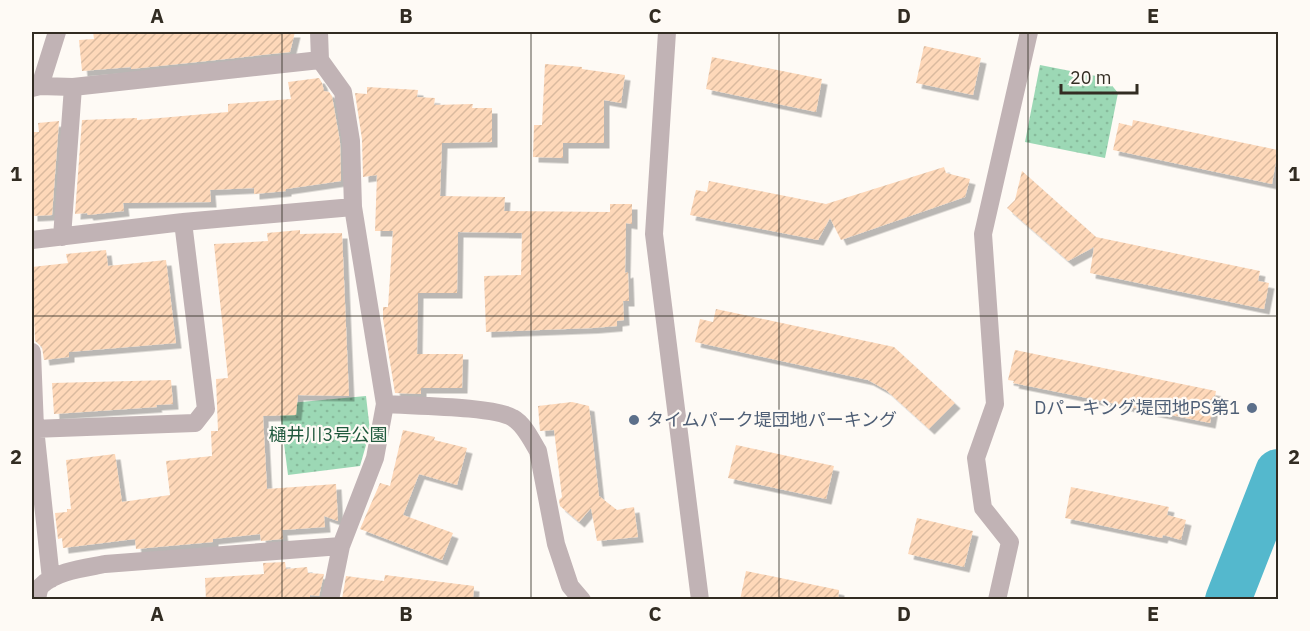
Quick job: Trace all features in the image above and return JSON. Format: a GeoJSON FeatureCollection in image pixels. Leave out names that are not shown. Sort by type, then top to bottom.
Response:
{"type":"FeatureCollection","features":[{"type":"Feature","properties":{"kind":"street"},"geometry":{"type":"LineString","coordinates":[[57,32],[36,87],[73,87],[320,60]]}},
{"type":"Feature","properties":{"kind":"street"},"geometry":{"type":"LineString","coordinates":[[320,32],[320,60],[343,92],[351,141],[353,207],[385,404],[375,458],[341,546],[330,600]]}},
{"type":"Feature","properties":{"kind":"street"},"geometry":{"type":"LineString","coordinates":[[667,32],[654,234],[700,600]]}},
{"type":"Feature","properties":{"kind":"street"},"geometry":{"type":"LineString","coordinates":[[998,600],[1010,542],[983,508],[976,458],[995,404],[983,234],[1029,32]]}},
{"type":"Feature","properties":{"kind":"street"},"geometry":{"type":"LineString","coordinates":[[62,237],[73,87]]}},
{"type":"Feature","properties":{"kind":"street"},"geometry":{"type":"LineString","coordinates":[[32,240],[183,222],[353,207]]}},
{"type":"Feature","properties":{"kind":"street"},"geometry":{"type":"LineString","coordinates":[[33,429],[195,423],[207,409],[183,222]]}},
{"type":"Feature","properties":{"kind":"street"},"geometry":{"type":"LineString","coordinates":[[32,352],[40,589],[77,570],[105,564],[341,546]]}},
{"type":"Feature","properties":{"kind":"street"},"geometry":{"type":"LineString","coordinates":[[385,404],[491,411],[514,418],[531,438],[538,451],[556,544],[570,586],[582,600]]}},
{"type":"Feature","properties":{"kind":"green space"},"geometry":{"type":"Polygon","coordinates":[[[1040,65],[1106,78],[1118,93],[1105,158],[1025,142],[1040,65]]]}},
{"type":"Feature","properties":{"kind":"green space","name":"樋井川3号公園"},"geometry":{"type":"Polygon","coordinates":[[[366,396],[370,431],[360,466],[288,475],[279,404],[366,396]]]}},
{"type":"Feature","properties":{"kind":"building"},"geometry":{"type":"Polygon","coordinates":[[[93,32],[295,32],[290,52],[131,69],[131,67],[82,71],[79,40],[94,39],[93,32]]]}},
{"type":"Feature","properties":{"kind":"building"},"geometry":{"type":"Polygon","coordinates":[[[924,46],[981,58],[973,95],[916,83],[924,46]]]}},
{"type":"Feature","properties":{"kind":"building"},"geometry":{"type":"Polygon","coordinates":[[[712,57],[822,79],[816,112],[706,89],[712,57]]]}},
{"type":"Feature","properties":{"kind":"building"},"geometry":{"type":"Polygon","coordinates":[[[545,64],[582,67],[582,69],[625,75],[621,103],[604,100],[604,143],[563,143],[563,158],[533,157],[534,125],[542,125],[545,64]]]}},
{"type":"Feature","properties":{"kind":"building"},"geometry":{"type":"Polygon","coordinates":[[[319,78],[324,91],[329,92],[332,96],[340,142],[341,181],[254,194],[254,188],[210,190],[211,202],[123,203],[124,211],[75,214],[82,120],[137,118],[137,120],[228,112],[228,104],[291,99],[288,82],[319,78]]]}},
{"type":"Feature","properties":{"kind":"building"},"geometry":{"type":"Polygon","coordinates":[[[367,87],[418,90],[417,97],[435,98],[434,105],[473,104],[472,108],[492,108],[492,142],[442,143],[440,196],[505,197],[504,211],[610,212],[610,204],[632,204],[632,224],[626,223],[625,273],[628,272],[629,301],[623,301],[624,320],[617,321],[617,326],[486,332],[484,276],[521,275],[522,233],[458,232],[457,293],[418,293],[417,354],[463,354],[462,388],[421,388],[421,394],[395,393],[383,319],[383,307],[388,307],[393,231],[375,231],[377,175],[363,177],[362,139],[355,93],[367,94],[367,87]]]}},
{"type":"Feature","properties":{"kind":"building"},"geometry":{"type":"Polygon","coordinates":[[[1133,120],[1278,150],[1272,184],[1113,150],[1119,123],[1132,126],[1133,120]]]}},
{"type":"Feature","properties":{"kind":"building"},"geometry":{"type":"Polygon","coordinates":[[[59,121],[52,215],[32,216],[32,132],[39,132],[38,123],[59,121]]]}},
{"type":"Feature","properties":{"kind":"building"},"geometry":{"type":"Polygon","coordinates":[[[944,167],[946,173],[970,179],[965,197],[841,240],[830,218],[818,240],[690,215],[696,190],[707,192],[709,181],[826,204],[944,167]]]}},
{"type":"Feature","properties":{"kind":"building"},"geometry":{"type":"Polygon","coordinates":[[[1022,171],[1096,237],[1260,271],[1258,281],[1269,283],[1264,309],[1090,273],[1094,247],[1068,261],[1007,208],[1015,200],[1022,171]]]}},
{"type":"Feature","properties":{"kind":"building"},"geometry":{"type":"Polygon","coordinates":[[[300,230],[300,234],[342,233],[349,396],[298,395],[296,415],[263,416],[267,489],[336,484],[338,521],[324,516],[325,527],[282,530],[283,539],[261,541],[260,534],[213,539],[213,542],[136,549],[135,539],[63,548],[62,538],[58,539],[55,513],[67,512],[67,509],[71,509],[66,460],[115,454],[122,502],[170,495],[166,461],[212,456],[211,431],[218,431],[216,379],[228,378],[214,244],[268,241],[267,233],[300,230]]]}},
{"type":"Feature","properties":{"kind":"building"},"geometry":{"type":"Polygon","coordinates":[[[106,250],[108,266],[166,260],[176,343],[69,352],[69,357],[44,360],[42,347],[35,341],[32,267],[68,263],[66,254],[106,250]]]}},
{"type":"Feature","properties":{"kind":"building"},"geometry":{"type":"Polygon","coordinates":[[[716,309],[894,347],[955,403],[929,429],[886,390],[868,380],[695,342],[700,319],[713,322],[716,309]]]}},
{"type":"Feature","properties":{"kind":"building"},"geometry":{"type":"Polygon","coordinates":[[[1015,350],[1216,391],[1210,423],[1013,383],[1014,381],[1008,380],[1015,350]]]}},
{"type":"Feature","properties":{"kind":"building"},"geometry":{"type":"Polygon","coordinates":[[[171,380],[173,404],[54,414],[52,383],[171,380]]]}},
{"type":"Feature","properties":{"kind":"building"},"geometry":{"type":"Polygon","coordinates":[[[572,402],[589,406],[599,496],[617,510],[634,507],[638,537],[597,541],[591,508],[579,522],[560,506],[559,500],[562,497],[554,430],[540,431],[538,406],[572,402]]]}},
{"type":"Feature","properties":{"kind":"building"},"geometry":{"type":"Polygon","coordinates":[[[403,430],[435,437],[434,440],[467,448],[457,485],[419,474],[403,515],[453,533],[442,560],[360,529],[380,483],[390,486],[403,430]]]}},
{"type":"Feature","properties":{"kind":"building"},"geometry":{"type":"Polygon","coordinates":[[[736,445],[834,466],[826,499],[728,478],[736,445]]]}},
{"type":"Feature","properties":{"kind":"building"},"geometry":{"type":"Polygon","coordinates":[[[1071,487],[1169,507],[1167,515],[1186,520],[1181,540],[1065,518],[1071,487]]]}},
{"type":"Feature","properties":{"kind":"building"},"geometry":{"type":"Polygon","coordinates":[[[917,518],[973,531],[964,567],[908,554],[917,518]]]}},
{"type":"Feature","properties":{"kind":"building"},"geometry":{"type":"Polygon","coordinates":[[[285,562],[286,569],[307,567],[308,573],[324,574],[319,596],[310,595],[310,600],[206,600],[205,578],[264,574],[263,563],[285,562]]]}},
{"type":"Feature","properties":{"kind":"building"},"geometry":{"type":"Polygon","coordinates":[[[746,571],[839,590],[838,600],[740,600],[746,571]]]}},
{"type":"Feature","properties":{"kind":"building"},"geometry":{"type":"Polygon","coordinates":[[[385,575],[474,586],[473,600],[342,599],[346,576],[384,581],[385,575]]]}},
{"type":"Feature","properties":{"kind":"waterway"},"geometry":{"type":"LineString","coordinates":[[1228,600],[1278,472]]}},
{"type":"Feature","properties":{"kind":"place","name":"Dパーキング堤団地PS第1"},"geometry":{"type":"Point","coordinates":[1252,408]}},
{"type":"Feature","properties":{"kind":"place","name":"タイムパーク堤団地パーキング"},"geometry":{"type":"Point","coordinates":[634,420]}}]}
